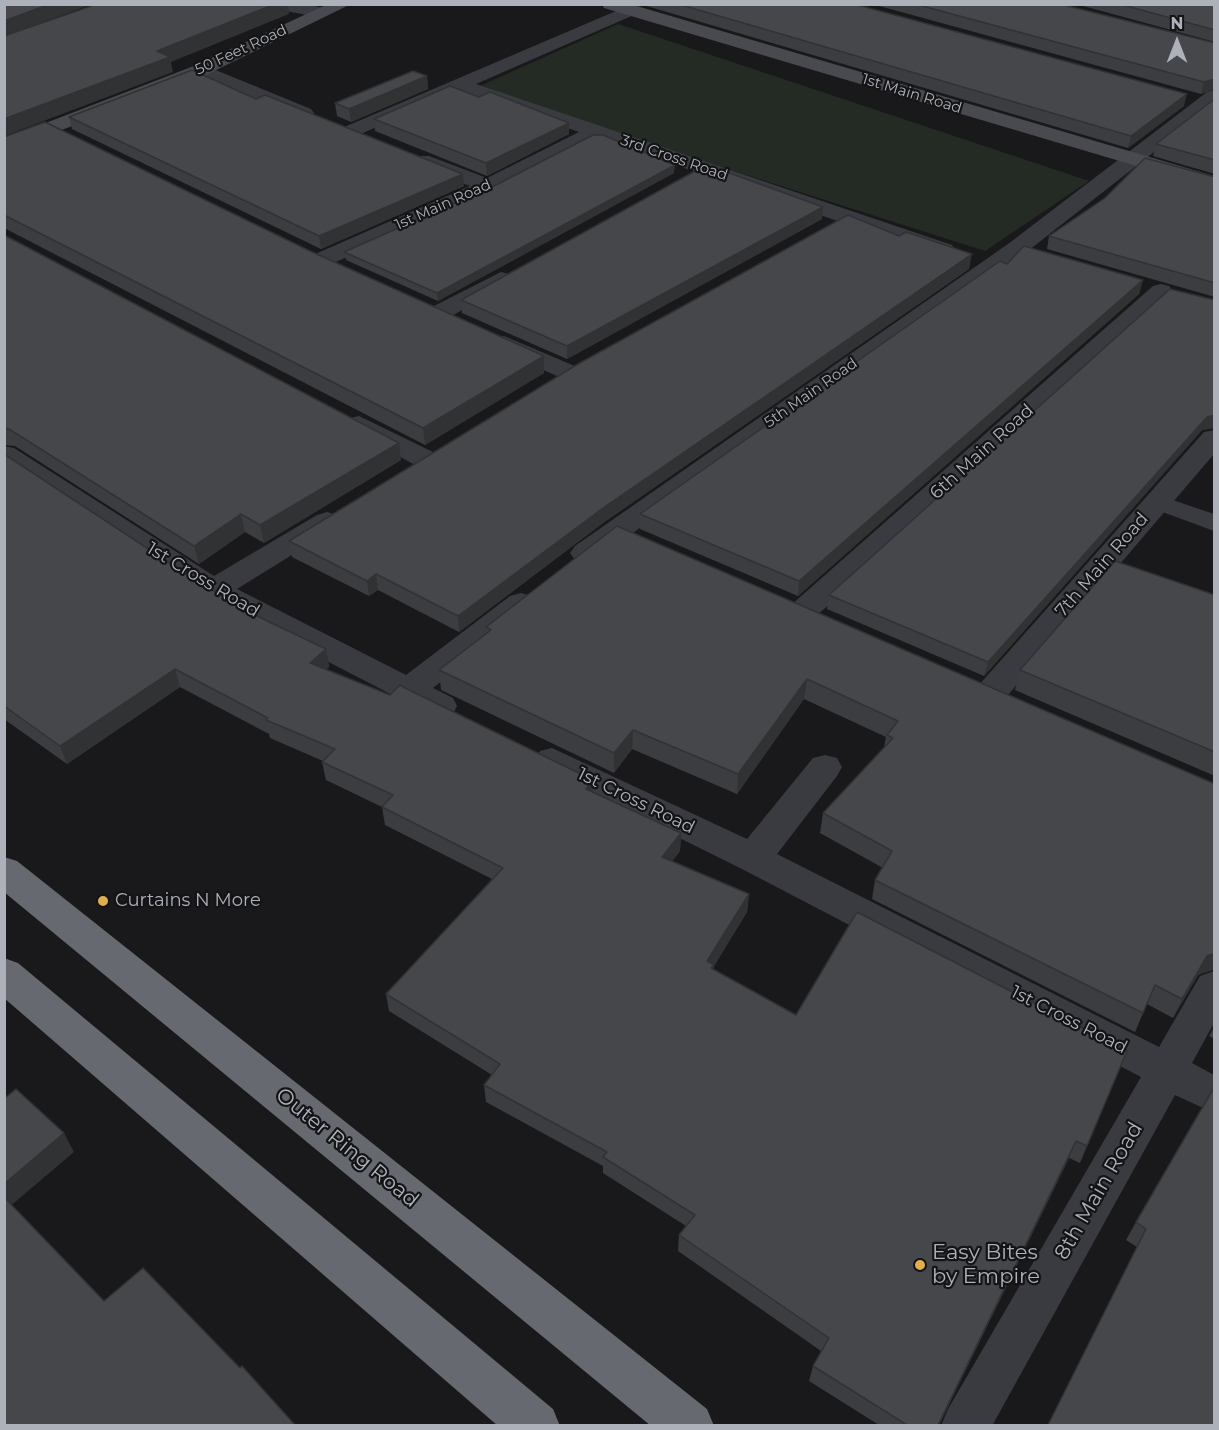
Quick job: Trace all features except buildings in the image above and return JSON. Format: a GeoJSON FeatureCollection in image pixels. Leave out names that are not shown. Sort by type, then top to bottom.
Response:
{"type":"FeatureCollection","features":[{"type":"Feature","properties":{"kind":"highway","name":"Outer Ring Road"},"geometry":{"type":"LineString","coordinates":[[4,871],[690,1425]]}},
{"type":"Feature","properties":{"kind":"highway"},"geometry":{"type":"LineString","coordinates":[[4,974],[536,1425]]}},
{"type":"Feature","properties":{"kind":"street"},"geometry":{"type":"LineString","coordinates":[[277,4],[322,13]]}},
{"type":"Feature","properties":{"kind":"street","name":"50 Feet Road"},"geometry":{"type":"LineString","coordinates":[[4,146],[201,70],[343,4]]}},
{"type":"Feature","properties":{"kind":"street","name":"1st Main Road"},"geometry":{"type":"LineString","coordinates":[[610,4],[1215,183]]}},
{"type":"Feature","properties":{"kind":"street"},"geometry":{"type":"LineString","coordinates":[[349,132],[630,10]]}},
{"type":"Feature","properties":{"kind":"street"},"geometry":{"type":"LineString","coordinates":[[201,70],[381,144]]}},
{"type":"Feature","properties":{"kind":"street","name":"3rd Cross Road"},"geometry":{"type":"LineString","coordinates":[[458,84],[991,266]]}},
{"type":"Feature","properties":{"kind":"street","name":"5th Main Road"},"geometry":{"type":"LineString","coordinates":[[567,567],[614,531],[991,266],[1027,253],[1132,160],[1204,101]]}},
{"type":"Feature","properties":{"kind":"street"},"geometry":{"type":"LineString","coordinates":[[52,129],[74,139]]}},
{"type":"Feature","properties":{"kind":"street","name":"1st Main Road"},"geometry":{"type":"LineString","coordinates":[[321,260],[488,186],[596,131]]}},
{"type":"Feature","properties":{"kind":"street"},"geometry":{"type":"LineString","coordinates":[[403,153],[488,186]]}},
{"type":"Feature","properties":{"kind":"street"},"geometry":{"type":"LineString","coordinates":[[682,179],[703,168]]}},
{"type":"Feature","properties":{"kind":"street"},"geometry":{"type":"LineString","coordinates":[[817,234],[848,217]]}},
{"type":"Feature","properties":{"kind":"street"},"geometry":{"type":"LineString","coordinates":[[300,250],[343,270]]}},
{"type":"Feature","properties":{"kind":"street"},"geometry":{"type":"LineString","coordinates":[[439,313],[520,269]]}},
{"type":"Feature","properties":{"kind":"street","name":"6th Main Road"},"geometry":{"type":"LineString","coordinates":[[802,612],[1161,290]]}},
{"type":"Feature","properties":{"kind":"street"},"geometry":{"type":"LineString","coordinates":[[418,304],[460,323]]}},
{"type":"Feature","properties":{"kind":"street"},"geometry":{"type":"LineString","coordinates":[[482,333],[568,373]]}},
{"type":"Feature","properties":{"kind":"street"},"geometry":{"type":"LineString","coordinates":[[342,415],[427,460]]}},
{"type":"Feature","properties":{"kind":"street","name":"7th Main Road"},"geometry":{"type":"LineString","coordinates":[[990,694],[1215,438]]}},
{"type":"Feature","properties":{"kind":"street","name":"1st Cross Road"},"geometry":{"type":"LineString","coordinates":[[4,454],[214,590],[473,721]]}},
{"type":"Feature","properties":{"kind":"street"},"geometry":{"type":"LineString","coordinates":[[214,590],[345,510]]}},
{"type":"Feature","properties":{"kind":"street"},"geometry":{"type":"LineString","coordinates":[[614,531],[645,545]]}},
{"type":"Feature","properties":{"kind":"street"},"geometry":{"type":"LineString","coordinates":[[1102,565],[1136,577]]}},
{"type":"Feature","properties":{"kind":"street"},"geometry":{"type":"LineString","coordinates":[[408,690],[539,589]]}},
{"type":"Feature","properties":{"kind":"street"},"geometry":{"type":"LineString","coordinates":[[771,599],[834,626]]}},
{"type":"Feature","properties":{"kind":"street"},"geometry":{"type":"LineString","coordinates":[[959,680],[1022,708]]}},
{"type":"Feature","properties":{"kind":"street","name":"1st Cross Road"},"geometry":{"type":"LineString","coordinates":[[526,747],[753,858],[1215,1095]]}},
{"type":"Feature","properties":{"kind":"street"},"geometry":{"type":"LineString","coordinates":[[753,858],[825,767]]}},
{"type":"Feature","properties":{"kind":"street","name":"8th Main Road"},"geometry":{"type":"LineString","coordinates":[[965,1425],[1215,987]]}},
{"type":"Feature","properties":{"kind":"lane"},"geometry":{"type":"LineString","coordinates":[[1158,502],[1215,522]]}},
{"type":"Feature","properties":{"kind":"shaded area"},"geometry":{"type":"Polygon","coordinates":[[[618,24],[1089,181],[985,251],[574,120],[480,86],[618,24]]]}},
{"type":"Feature","properties":{"kind":"place","name":"Curtains N More"},"geometry":{"type":"Point","coordinates":[103,901]}},
{"type":"Feature","properties":{"kind":"place","name":"Easy Bites by Empire"},"geometry":{"type":"Point","coordinates":[920,1265]}}]}
